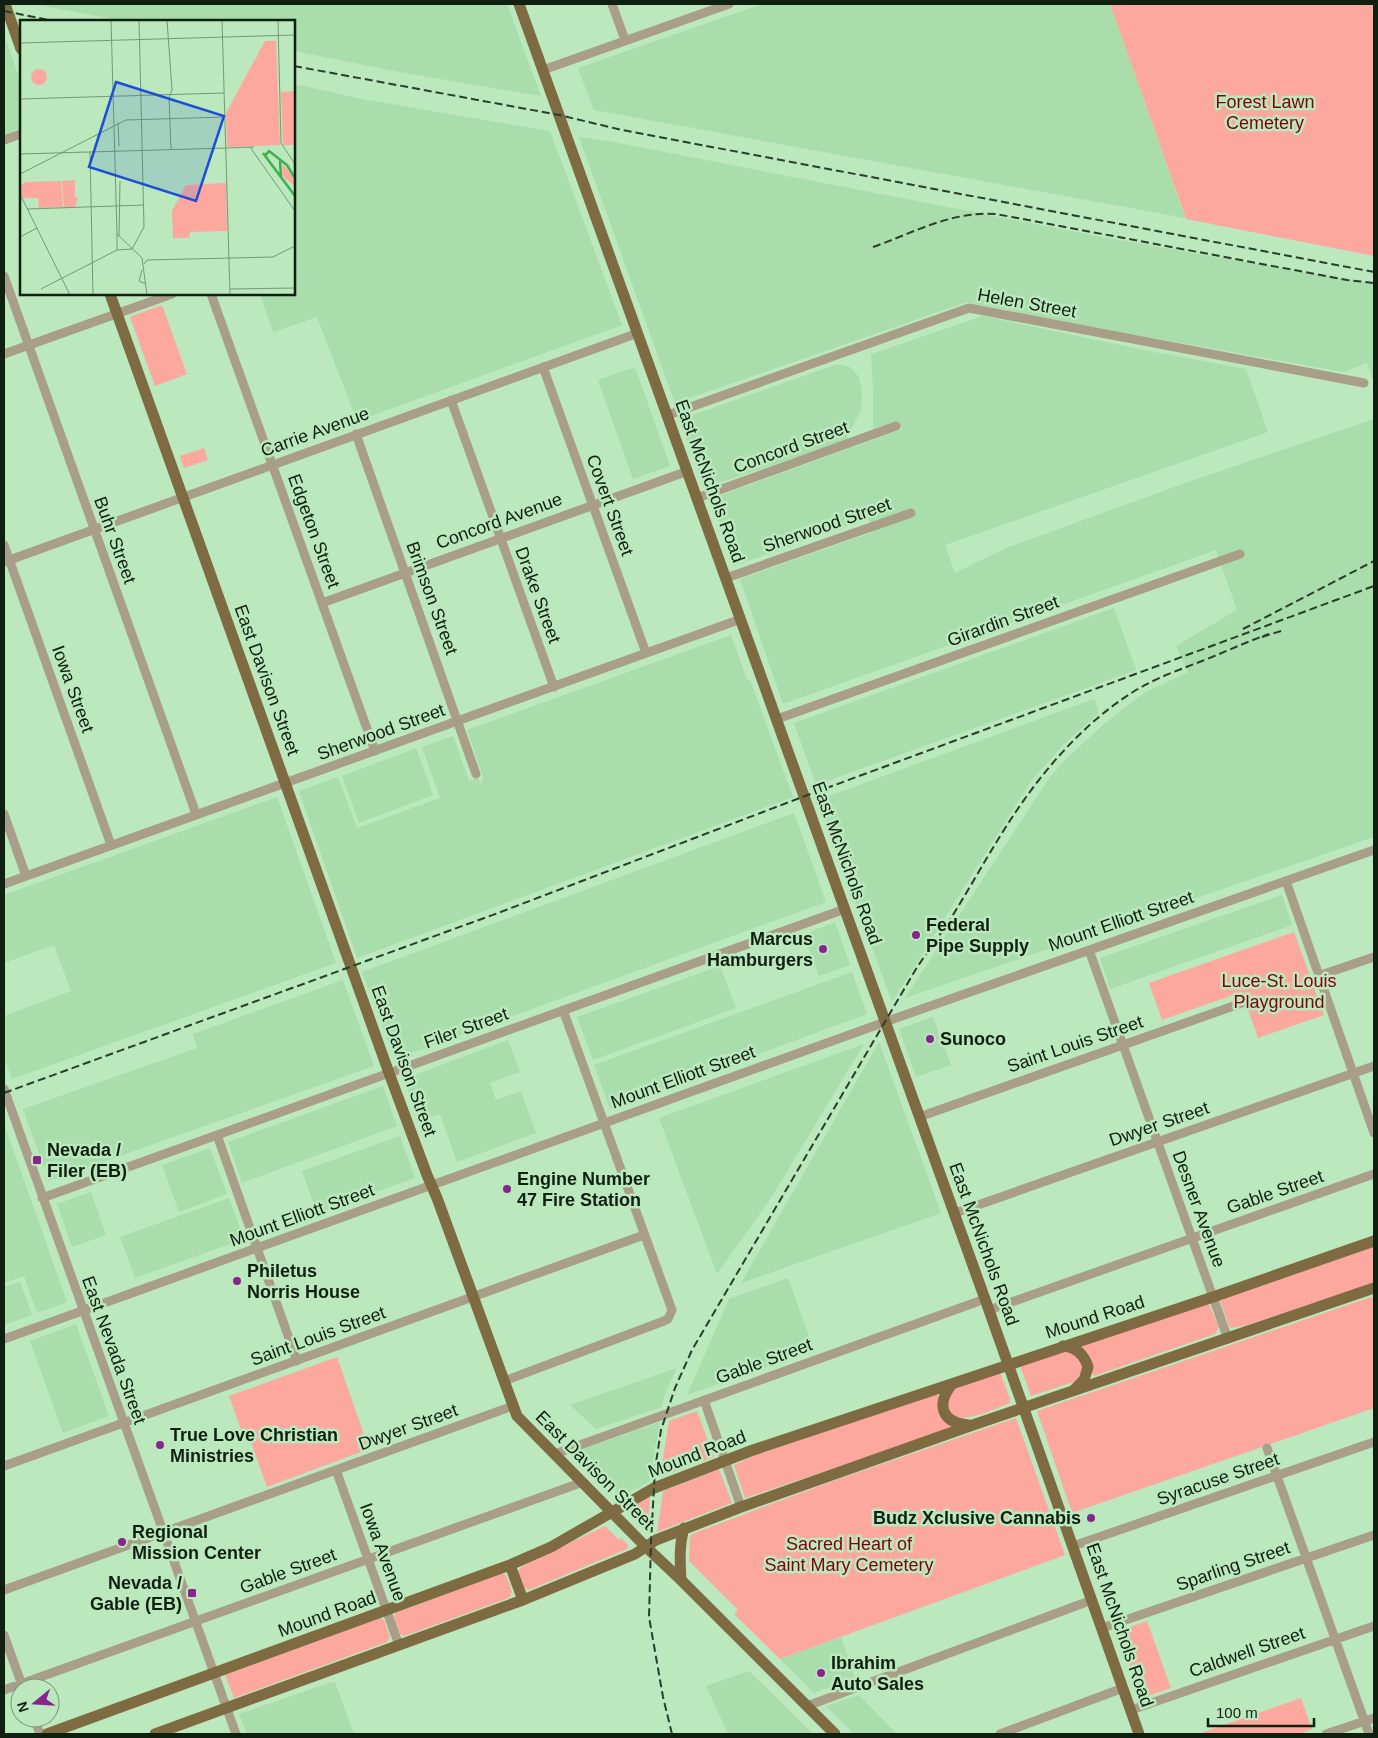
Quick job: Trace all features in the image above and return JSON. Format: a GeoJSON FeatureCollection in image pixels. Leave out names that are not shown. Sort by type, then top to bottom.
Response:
{"type":"FeatureCollection","features":[{"type":"Feature","properties":{"kind":"main road"},"geometry":{"type":"LineString","coordinates":[[5,4],[20,46]]}},
{"type":"Feature","properties":{"kind":"main road","name":"East McNichols Road"},"geometry":{"type":"LineString","coordinates":[[519,4],[990,1310],[1140,1734]]}},
{"type":"Feature","properties":{"kind":"main road","name":"East Davison Street"},"geometry":{"type":"LineString","coordinates":[[110,295],[389,1073],[517,1416],[835,1734]]}},
{"type":"Feature","properties":{"kind":"main road","name":"Mound Road"},"geometry":{"type":"LineString","coordinates":[[47,1734],[510,1565],[551,1547],[654,1488],[753,1450],[1213,1297],[1374,1241]]}},
{"type":"Feature","properties":{"kind":"main road"},"geometry":{"type":"LineString","coordinates":[[155,1734],[523,1600],[635,1554],[656,1540],[684,1528],[741,1507],[1024,1407],[1374,1288]]}},
{"type":"Feature","properties":{"kind":"main road"},"geometry":{"type":"LineString","coordinates":[[1062,1346],[1076,1350],[1083,1356],[1088,1367],[1084,1380],[1072,1391]]}},
{"type":"Feature","properties":{"kind":"main road"},"geometry":{"type":"LineString","coordinates":[[952,1384],[943,1399],[943,1412],[954,1422],[970,1426]]}},
{"type":"Feature","properties":{"kind":"main road"},"geometry":{"type":"LineString","coordinates":[[681,1580],[680,1552],[684,1528]]}},
{"type":"Feature","properties":{"kind":"main road"},"geometry":{"type":"LineString","coordinates":[[510,1565],[523,1600]]}},
{"type":"Feature","properties":{"kind":"street"},"geometry":{"type":"LineString","coordinates":[[612,4],[625,40]]}},
{"type":"Feature","properties":{"kind":"street"},"geometry":{"type":"LineString","coordinates":[[543,70],[712,7],[729,4]]}},
{"type":"Feature","properties":{"kind":"street"},"geometry":{"type":"LineString","coordinates":[[4,140],[20,134]]}},
{"type":"Feature","properties":{"kind":"street","name":"Buhr Street"},"geometry":{"type":"LineString","coordinates":[[4,276],[196,814]]}},
{"type":"Feature","properties":{"kind":"street"},"geometry":{"type":"LineString","coordinates":[[4,354],[169,295]]}},
{"type":"Feature","properties":{"kind":"street","name":"Edgeton Street"},"geometry":{"type":"LineString","coordinates":[[211,295],[375,751]]}},
{"type":"Feature","properties":{"kind":"street","name":"Helen Street"},"geometry":{"type":"LineString","coordinates":[[668,415],[969,308],[1364,383]]}},
{"type":"Feature","properties":{"kind":"street","name":"Carrie Avenue"},"geometry":{"type":"LineString","coordinates":[[6,561],[638,333]]}},
{"type":"Feature","properties":{"kind":"street","name":"Covert Street"},"geometry":{"type":"LineString","coordinates":[[543,367],[646,654]]}},
{"type":"Feature","properties":{"kind":"street","name":"Drake Street"},"geometry":{"type":"LineString","coordinates":[[451,400],[554,687]]}},
{"type":"Feature","properties":{"kind":"street","name":"Concord Street"},"geometry":{"type":"LineString","coordinates":[[697,498],[896,426]]}},
{"type":"Feature","properties":{"kind":"street","name":"Brimson Street"},"geometry":{"type":"LineString","coordinates":[[356,434],[459,721],[476,774]]}},
{"type":"Feature","properties":{"kind":"street","name":"Concord Avenue"},"geometry":{"type":"LineString","coordinates":[[322,602],[688,471]]}},
{"type":"Feature","properties":{"kind":"street","name":"Sherwood Street"},"geometry":{"type":"LineString","coordinates":[[726,578],[911,513]]}},
{"type":"Feature","properties":{"kind":"street","name":"Iowa Street"},"geometry":{"type":"LineString","coordinates":[[4,545],[6,561],[111,845]]}},
{"type":"Feature","properties":{"kind":"street","name":"Girardin Street"},"geometry":{"type":"LineString","coordinates":[[777,718],[1240,554]]}},
{"type":"Feature","properties":{"kind":"street","name":"Sherwood Street"},"geometry":{"type":"LineString","coordinates":[[4,884],[741,619]]}},
{"type":"Feature","properties":{"kind":"street"},"geometry":{"type":"LineString","coordinates":[[4,814],[26,876]]}},
{"type":"Feature","properties":{"kind":"street","name":"Mount Elliott Street"},"geometry":{"type":"LineString","coordinates":[[4,1339],[885,1022],[1374,850]]}},
{"type":"Feature","properties":{"kind":"street"},"geometry":{"type":"LineString","coordinates":[[1286,881],[1374,1133]]}},
{"type":"Feature","properties":{"kind":"street","name":"Filer Street"},"geometry":{"type":"LineString","coordinates":[[42,1198],[845,909]]}},
{"type":"Feature","properties":{"kind":"street","name":"Desner Avenue"},"geometry":{"type":"LineString","coordinates":[[1089,950],[1228,1339]]}},
{"type":"Feature","properties":{"kind":"street"},"geometry":{"type":"LineString","coordinates":[[1318,976],[1374,957]]}},
{"type":"Feature","properties":{"kind":"street","name":"Saint Louis Street"},"geometry":{"type":"LineString","coordinates":[[919,1117],[1242,1003]]}},
{"type":"Feature","properties":{"kind":"street"},"geometry":{"type":"LineString","coordinates":[[504,1381],[664,1322],[668,1319],[672,1310],[563,1010]]}},
{"type":"Feature","properties":{"kind":"street","name":"Dwyer Street"},"geometry":{"type":"LineString","coordinates":[[955,1213],[1374,1066]]}},
{"type":"Feature","properties":{"kind":"street","name":"East Nevada Street"},"geometry":{"type":"LineString","coordinates":[[4,1089],[236,1734]]}},
{"type":"Feature","properties":{"kind":"street"},"geometry":{"type":"LineString","coordinates":[[217,1135],[297,1361]]}},
{"type":"Feature","properties":{"kind":"street","name":"Gable Street"},"geometry":{"type":"LineString","coordinates":[[990,1310],[1374,1174]]}},
{"type":"Feature","properties":{"kind":"street","name":"Saint Louis Street"},"geometry":{"type":"LineString","coordinates":[[4,1466],[644,1236]]}},
{"type":"Feature","properties":{"kind":"street","name":"Gable Street"},"geometry":{"type":"LineString","coordinates":[[555,1454],[985,1299]]}},
{"type":"Feature","properties":{"kind":"street"},"geometry":{"type":"LineString","coordinates":[[704,1400],[741,1507]]}},
{"type":"Feature","properties":{"kind":"street","name":"Dwyer Street"},"geometry":{"type":"LineString","coordinates":[[4,1590],[513,1406]]}},
{"type":"Feature","properties":{"kind":"street","name":"Syracuse Street"},"geometry":{"type":"LineString","coordinates":[[1073,1546],[1374,1442]]}},
{"type":"Feature","properties":{"kind":"street"},"geometry":{"type":"LineString","coordinates":[[1267,1448],[1368,1734]]}},
{"type":"Feature","properties":{"kind":"street","name":"Iowa Avenue"},"geometry":{"type":"LineString","coordinates":[[336,1470],[399,1645]]}},
{"type":"Feature","properties":{"kind":"street","name":"Gable Street"},"geometry":{"type":"LineString","coordinates":[[43,1678],[195,1621],[583,1482]]}},
{"type":"Feature","properties":{"kind":"street","name":"Sparling Street"},"geometry":{"type":"LineString","coordinates":[[1102,1628],[1374,1535]]}},
{"type":"Feature","properties":{"kind":"street"},"geometry":{"type":"LineString","coordinates":[[807,1706],[1092,1600]]}},
{"type":"Feature","properties":{"kind":"street","name":"Caldwell Street"},"geometry":{"type":"LineString","coordinates":[[1131,1710],[1374,1626]]}},
{"type":"Feature","properties":{"kind":"street"},"geometry":{"type":"LineString","coordinates":[[4,1635],[19,1678]]}},
{"type":"Feature","properties":{"kind":"street"},"geometry":{"type":"LineString","coordinates":[[1000,1734],[1123,1688]]}},
{"type":"Feature","properties":{"kind":"street"},"geometry":{"type":"LineString","coordinates":[[1326,1734],[1374,1718]]}},
{"type":"Feature","properties":{"kind":"shaded area"},"geometry":{"type":"Polygon","coordinates":[[[34,4],[507,4],[541,96],[399,72],[295,51],[295,20],[118,20],[34,4]]]}},
{"type":"Feature","properties":{"kind":"shaded area"},"geometry":{"type":"Polygon","coordinates":[[[762,4],[1110,4],[1185,218],[594,110],[578,68],[762,4]]]}},
{"type":"Feature","properties":{"kind":"shaded area"},"geometry":{"type":"Polygon","coordinates":[[[4,34],[20,80],[20,128],[4,135],[4,34]]]}},
{"type":"Feature","properties":{"kind":"shaded area"},"geometry":{"type":"Polygon","coordinates":[[[295,84],[367,100],[550,131],[622,325],[357,421],[317,317],[273,332],[260,295],[295,295],[295,84]]]}},
{"type":"Feature","properties":{"kind":"shaded area"},"geometry":{"type":"Polygon","coordinates":[[[579,137],[608,141],[1107,238],[1374,284],[1374,383],[1367,363],[1343,372],[1076,324],[967,302],[675,403],[579,137]]]}},
{"type":"Feature","properties":{"kind":"shaded area"},"geometry":{"type":"Polygon","coordinates":[[[983,316],[1129,347],[1246,369],[1268,432],[945,545],[955,573],[1006,548],[1191,481],[1374,419],[1374,837],[905,998],[1050,777],[1065,760],[1105,723],[1144,693],[1188,672],[1176,646],[1237,610],[1216,550],[783,704],[740,579],[873,532],[868,518],[734,566],[710,499],[903,429],[895,422],[873,429],[871,354],[983,316]]]}},
{"type":"Feature","properties":{"kind":"shaded area"},"geometry":{"type":"Polygon","coordinates":[[[838,364],[850,367],[859,377],[862,392],[861,409],[846,440],[704,488],[679,420],[838,364]]]}},
{"type":"Feature","properties":{"kind":"shaded area"},"geometry":{"type":"Polygon","coordinates":[[[635,367],[670,466],[633,479],[598,380],[635,367]]]}},
{"type":"Feature","properties":{"kind":"shaded area"},"geometry":{"type":"Polygon","coordinates":[[[1114,608],[1136,670],[816,785],[794,723],[1114,608]]]}},
{"type":"Feature","properties":{"kind":"shaded area"},"geometry":{"type":"Polygon","coordinates":[[[731,635],[747,680],[750,680],[793,797],[357,958],[299,791],[338,777],[357,828],[440,798],[422,747],[453,736],[469,781],[478,778],[481,785],[483,776],[467,730],[731,635]]]}},
{"type":"Feature","properties":{"kind":"shaded area"},"geometry":{"type":"Polygon","coordinates":[[[1094,699],[1099,713],[1064,744],[1031,781],[892,1002],[818,800],[1094,699]]]}},
{"type":"Feature","properties":{"kind":"shaded area"},"geometry":{"type":"Polygon","coordinates":[[[416,748],[433,795],[359,823],[342,776],[416,748]]]}},
{"type":"Feature","properties":{"kind":"shaded area"},"geometry":{"type":"Polygon","coordinates":[[[277,797],[336,963],[12,1079],[4,1057],[4,1016],[71,991],[54,945],[4,963],[4,895],[277,797]]]}},
{"type":"Feature","properties":{"kind":"shaded area"},"geometry":{"type":"Polygon","coordinates":[[[794,813],[826,902],[395,1059],[362,972],[794,813]]]}},
{"type":"Feature","properties":{"kind":"shaded area"},"geometry":{"type":"Polygon","coordinates":[[[1282,895],[1292,925],[1110,989],[1100,958],[1282,895]]]}},
{"type":"Feature","properties":{"kind":"shaded area"},"geometry":{"type":"Polygon","coordinates":[[[835,922],[850,965],[819,976],[804,934],[835,922]]]}},
{"type":"Feature","properties":{"kind":"shaded area"},"geometry":{"type":"Polygon","coordinates":[[[720,966],[736,1008],[593,1060],[577,1017],[720,966]]]}},
{"type":"Feature","properties":{"kind":"shaded area"},"geometry":{"type":"Polygon","coordinates":[[[852,972],[867,1014],[610,1109],[594,1065],[852,972]]]}},
{"type":"Feature","properties":{"kind":"shaded area"},"geometry":{"type":"Polygon","coordinates":[[[343,980],[374,1066],[49,1181],[23,1109],[197,1048],[193,1034],[343,980]]]}},
{"type":"Feature","properties":{"kind":"shaded area"},"geometry":{"type":"Polygon","coordinates":[[[933,1017],[951,1065],[916,1077],[899,1029],[933,1017]]]}},
{"type":"Feature","properties":{"kind":"shaded area"},"geometry":{"type":"Polygon","coordinates":[[[508,1040],[520,1072],[490,1083],[496,1100],[521,1091],[536,1133],[457,1162],[440,1114],[419,1121],[404,1079],[508,1040]]]}},
{"type":"Feature","properties":{"kind":"shaded area"},"geometry":{"type":"Polygon","coordinates":[[[879,1042],[941,1213],[741,1283],[879,1042]]]}},
{"type":"Feature","properties":{"kind":"shaded area"},"geometry":{"type":"Polygon","coordinates":[[[864,1044],[771,1198],[717,1274],[659,1118],[864,1044]]]}},
{"type":"Feature","properties":{"kind":"shaded area"},"geometry":{"type":"Polygon","coordinates":[[[383,1086],[397,1126],[242,1183],[228,1142],[383,1086]]]}},
{"type":"Feature","properties":{"kind":"shaded area"},"geometry":{"type":"Polygon","coordinates":[[[4,1124],[67,1302],[37,1313],[24,1276],[4,1283],[4,1124]]]}},
{"type":"Feature","properties":{"kind":"shaded area"},"geometry":{"type":"Polygon","coordinates":[[[400,1136],[415,1178],[317,1213],[302,1171],[400,1136]]]}},
{"type":"Feature","properties":{"kind":"shaded area"},"geometry":{"type":"Polygon","coordinates":[[[210,1148],[227,1194],[179,1212],[162,1165],[210,1148]]]}},
{"type":"Feature","properties":{"kind":"shaded area"},"geometry":{"type":"Polygon","coordinates":[[[91,1192],[106,1235],[72,1247],[57,1204],[91,1192]]]}},
{"type":"Feature","properties":{"kind":"shaded area"},"geometry":{"type":"Polygon","coordinates":[[[229,1198],[244,1239],[135,1278],[120,1237],[229,1198]]]}},
{"type":"Feature","properties":{"kind":"shaded area"},"geometry":{"type":"Polygon","coordinates":[[[788,1278],[814,1350],[687,1395],[729,1299],[788,1278]]]}},
{"type":"Feature","properties":{"kind":"shaded area"},"geometry":{"type":"Polygon","coordinates":[[[20,1282],[32,1315],[4,1325],[4,1287],[20,1282]]]}},
{"type":"Feature","properties":{"kind":"shaded area"},"geometry":{"type":"Polygon","coordinates":[[[76,1324],[109,1416],[63,1433],[30,1341],[76,1324]]]}},
{"type":"Feature","properties":{"kind":"shaded area"},"geometry":{"type":"Polygon","coordinates":[[[677,1368],[664,1396],[662,1407],[596,1429],[570,1405],[677,1368]]]}},
{"type":"Feature","properties":{"kind":"shaded area"},"geometry":{"type":"Polygon","coordinates":[[[660,1422],[649,1482],[621,1496],[574,1452],[660,1422]]]}},
{"type":"Feature","properties":{"kind":"shaded area"},"geometry":{"type":"Polygon","coordinates":[[[841,1637],[855,1678],[814,1693],[780,1659],[841,1637]]]}},
{"type":"Feature","properties":{"kind":"shaded area"},"geometry":{"type":"Polygon","coordinates":[[[749,1671],[813,1734],[728,1734],[706,1686],[749,1671]]]}},
{"type":"Feature","properties":{"kind":"shaded area"},"geometry":{"type":"Polygon","coordinates":[[[335,1682],[354,1734],[247,1734],[239,1714],[335,1682]]]}},
{"type":"Feature","properties":{"kind":"shaded area"},"geometry":{"type":"Polygon","coordinates":[[[859,1695],[897,1734],[854,1734],[826,1706],[859,1695]]]}},
{"type":"Feature","properties":{"kind":"green space","name":"Forest Lawn Cemetery"},"geometry":{"type":"Polygon","coordinates":[[[1110,4],[1374,4],[1374,256],[1186,219],[1110,4]]]}},
{"type":"Feature","properties":{"kind":"green space"},"geometry":{"type":"Polygon","coordinates":[[[162,305],[187,374],[155,386],[130,317],[162,305]]]}},
{"type":"Feature","properties":{"kind":"green space"},"geometry":{"type":"Polygon","coordinates":[[[204,448],[208,460],[184,468],[180,456],[204,448]]]}},
{"type":"Feature","properties":{"kind":"green space","name":"Luce-St. Louis Playground"},"geometry":{"type":"Polygon","coordinates":[[[1294,932],[1324,1015],[1258,1038],[1242,992],[1162,1020],[1149,983],[1294,932]]]}},
{"type":"Feature","properties":{"kind":"green space"},"geometry":{"type":"Polygon","coordinates":[[[1374,1244],[1374,1283],[1244,1326],[1231,1328],[1229,1326],[1220,1301],[1221,1298],[1374,1244]]]}},
{"type":"Feature","properties":{"kind":"green space"},"geometry":{"type":"Polygon","coordinates":[[[1374,1296],[1374,1408],[1072,1513],[1037,1411],[1374,1296]]]}},
{"type":"Feature","properties":{"kind":"green space"},"geometry":{"type":"Polygon","coordinates":[[[1208,1302],[1219,1327],[1215,1334],[1094,1376],[1091,1373],[1092,1364],[1090,1357],[1078,1344],[1208,1302]]]}},
{"type":"Feature","properties":{"kind":"green space"},"geometry":{"type":"Polygon","coordinates":[[[1065,1349],[1083,1360],[1082,1374],[1076,1381],[1031,1396],[1020,1366],[1065,1349]]]}},
{"type":"Feature","properties":{"kind":"green space"},"geometry":{"type":"Polygon","coordinates":[[[337,1357],[369,1449],[267,1487],[249,1437],[244,1438],[229,1396],[337,1357]]]}},
{"type":"Feature","properties":{"kind":"green space"},"geometry":{"type":"Polygon","coordinates":[[[1000,1372],[1010,1403],[967,1418],[958,1417],[951,1413],[948,1405],[950,1390],[1000,1372]]]}},
{"type":"Feature","properties":{"kind":"green space"},"geometry":{"type":"Polygon","coordinates":[[[935,1394],[938,1395],[952,1427],[950,1430],[745,1498],[734,1465],[762,1452],[935,1394]]]}},
{"type":"Feature","properties":{"kind":"green space"},"geometry":{"type":"Polygon","coordinates":[[[697,1411],[714,1457],[660,1477],[669,1421],[697,1411]]]}},
{"type":"Feature","properties":{"kind":"green space","name":"Sacred Heart of Saint Mary Cemetery"},"geometry":{"type":"Polygon","coordinates":[[[1016,1418],[1065,1555],[780,1659],[734,1614],[738,1610],[689,1561],[690,1537],[692,1534],[830,1482],[1016,1418]]]}},
{"type":"Feature","properties":{"kind":"green space"},"geometry":{"type":"Polygon","coordinates":[[[719,1469],[732,1503],[657,1532],[663,1491],[719,1469]]]}},
{"type":"Feature","properties":{"kind":"green space"},"geometry":{"type":"Polygon","coordinates":[[[650,1497],[648,1528],[630,1508],[650,1497]]]}},
{"type":"Feature","properties":{"kind":"green space"},"geometry":{"type":"Polygon","coordinates":[[[605,1526],[619,1540],[621,1538],[628,1545],[627,1549],[531,1589],[527,1590],[524,1587],[518,1571],[521,1567],[605,1526]]]}},
{"type":"Feature","properties":{"kind":"green space"},"geometry":{"type":"Polygon","coordinates":[[[502,1573],[506,1575],[512,1592],[509,1598],[404,1636],[400,1634],[394,1617],[395,1613],[502,1573]]]}},
{"type":"Feature","properties":{"kind":"green space"},"geometry":{"type":"Polygon","coordinates":[[[380,1618],[384,1620],[390,1637],[387,1642],[234,1698],[225,1675],[380,1618]]]}},
{"type":"Feature","properties":{"kind":"green space"},"geometry":{"type":"Polygon","coordinates":[[[1147,1621],[1171,1688],[1142,1698],[1118,1631],[1147,1621]]]}},
{"type":"Feature","properties":{"kind":"green space"},"geometry":{"type":"Polygon","coordinates":[[[1301,1698],[1312,1729],[1299,1734],[1198,1734],[1301,1698]]]}},
{"type":"Feature","properties":{"kind":"railway"},"geometry":{"type":"LineString","coordinates":[[4,11],[49,20]]}},
{"type":"Feature","properties":{"kind":"railway"},"geometry":{"type":"LineString","coordinates":[[295,66],[559,115],[622,130],[1374,272]]}},
{"type":"Feature","properties":{"kind":"railway"},"geometry":{"type":"LineString","coordinates":[[873,247],[948,219],[979,214],[996,214],[1347,280],[1374,283]]}},
{"type":"Feature","properties":{"kind":"railway"},"geometry":{"type":"LineString","coordinates":[[1243,629],[1374,561]]}},
{"type":"Feature","properties":{"kind":"railway"},"geometry":{"type":"LineString","coordinates":[[4,1093],[498,913],[805,796],[1374,586]]}},
{"type":"Feature","properties":{"kind":"railway"},"geometry":{"type":"LineString","coordinates":[[1262,637],[1284,630]]}},
{"type":"Feature","properties":{"kind":"railway"},"geometry":{"type":"LineString","coordinates":[[672,1734],[663,1697],[649,1617],[651,1542],[655,1469],[661,1430],[675,1388],[692,1350],[916,969],[951,917],[1006,827],[1038,781],[1098,717],[1133,692],[1167,675],[1269,634]]}},
{"type":"Feature","properties":{"kind":"place","name":"Federal Pipe Supply"},"geometry":{"type":"Point","coordinates":[916,935]}},
{"type":"Feature","properties":{"kind":"place","name":"Marcus Hamburgers"},"geometry":{"type":"Point","coordinates":[823,949]}},
{"type":"Feature","properties":{"kind":"place","name":"Sunoco"},"geometry":{"type":"Point","coordinates":[930,1039]}},
{"type":"Feature","properties":{"kind":"place","name":"Nevada / Filer (EB)"},"geometry":{"type":"Point","coordinates":[37,1160]}},
{"type":"Feature","properties":{"kind":"place","name":"Engine Number 47 Fire Station"},"geometry":{"type":"Point","coordinates":[507,1189]}},
{"type":"Feature","properties":{"kind":"place","name":"Philetus Norris House"},"geometry":{"type":"Point","coordinates":[237,1281]}},
{"type":"Feature","properties":{"kind":"place","name":"True Love Christian Ministries"},"geometry":{"type":"Point","coordinates":[160,1445]}},
{"type":"Feature","properties":{"kind":"place","name":"Budz Xclusive Cannabis"},"geometry":{"type":"Point","coordinates":[1091,1518]}},
{"type":"Feature","properties":{"kind":"place","name":"Regional Mission Center"},"geometry":{"type":"Point","coordinates":[122,1542]}},
{"type":"Feature","properties":{"kind":"place","name":"Nevada / Gable (EB)"},"geometry":{"type":"Point","coordinates":[192,1593]}},
{"type":"Feature","properties":{"kind":"place","name":"Ibrahim Auto Sales"},"geometry":{"type":"Point","coordinates":[821,1673]}}]}
